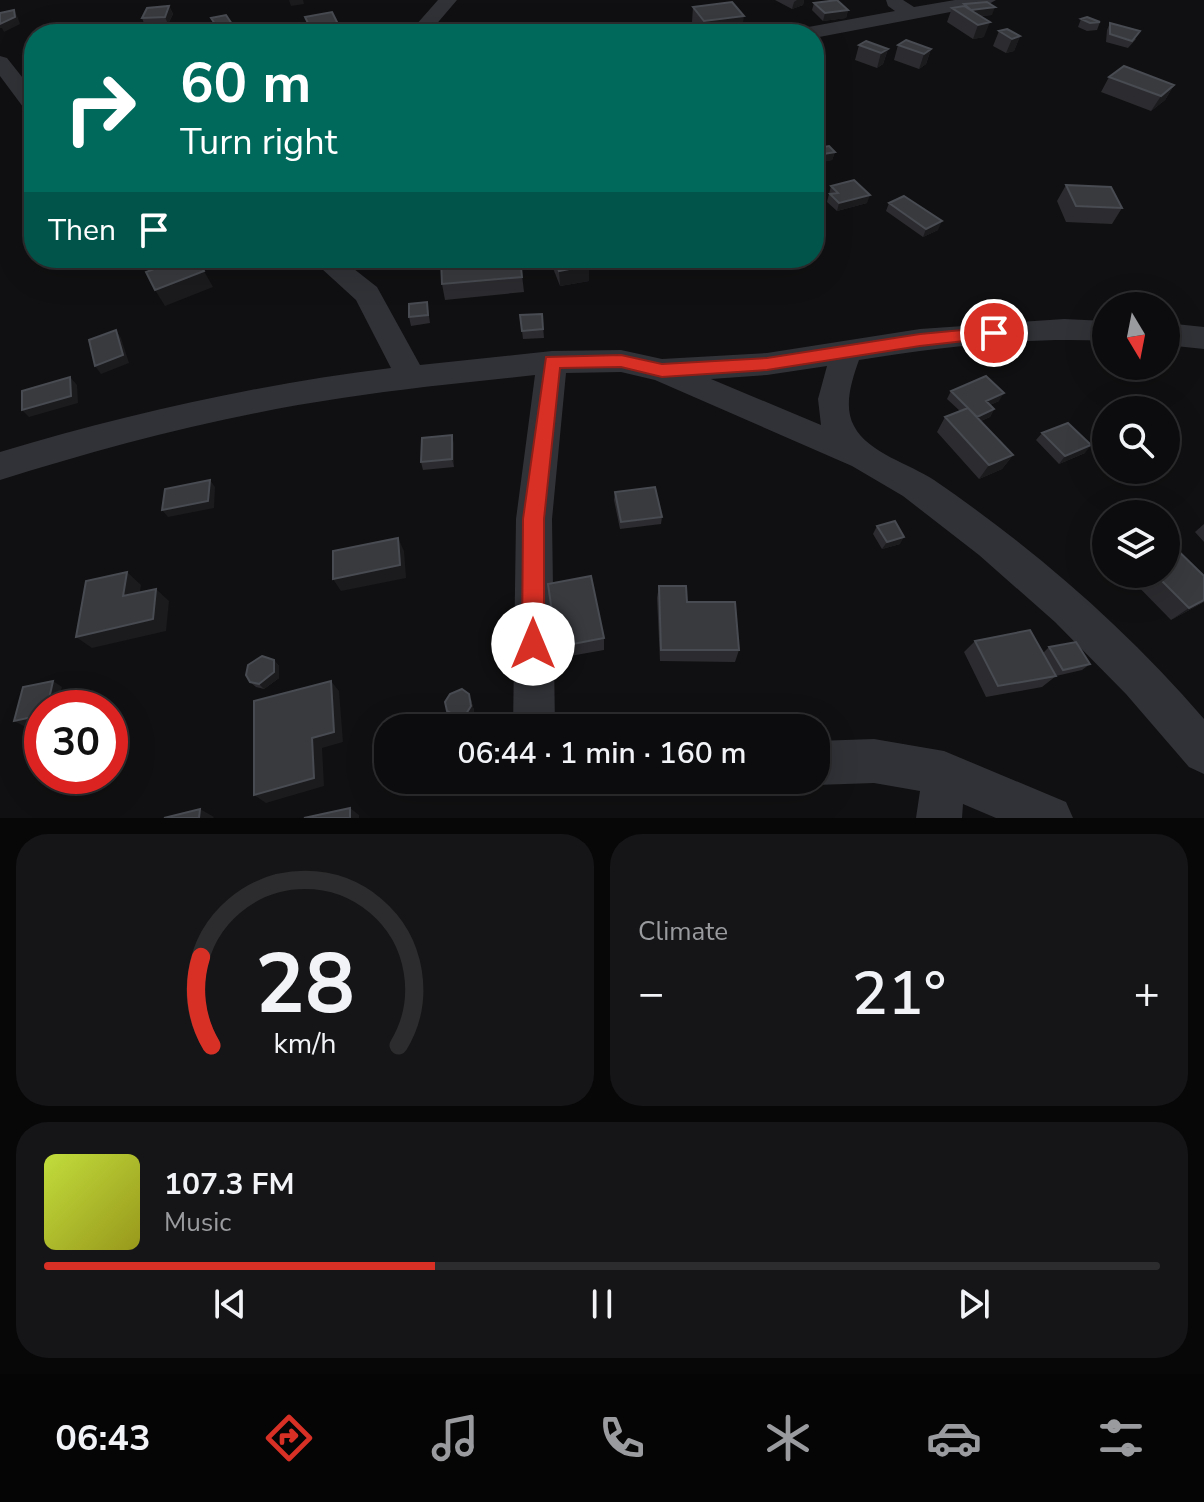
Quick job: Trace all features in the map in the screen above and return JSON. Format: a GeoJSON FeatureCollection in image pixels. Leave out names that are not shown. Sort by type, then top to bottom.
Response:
{"type":"FeatureCollection","features":[{"type":"Feature","properties":{"kind":"street"},"geometry":{"type":"LineString","coordinates":[[427,24],[448,0]]}},
{"type":"Feature","properties":{"kind":"street"},"geometry":{"type":"LineString","coordinates":[[891,0],[911,13]]}},
{"type":"Feature","properties":{"kind":"street"},"geometry":{"type":"LineString","coordinates":[[824,30],[987,0]]}},
{"type":"Feature","properties":{"kind":"street"},"geometry":{"type":"LineString","coordinates":[[0,62],[24,93]]}},
{"type":"Feature","properties":{"kind":"street"},"geometry":{"type":"LineString","coordinates":[[335,268],[367,294],[411,377]]}},
{"type":"Feature","properties":{"kind":"street"},"geometry":{"type":"LineString","coordinates":[[662,370],[767,364],[920,340],[994,333],[1092,331]]}},
{"type":"Feature","properties":{"kind":"street"},"geometry":{"type":"LineString","coordinates":[[1180,335],[1204,338]]}},
{"type":"Feature","properties":{"kind":"street"},"geometry":{"type":"LineString","coordinates":[[848,352],[835,380],[834,402],[838,429],[859,455]]}},
{"type":"Feature","properties":{"kind":"street"},"geometry":{"type":"LineString","coordinates":[[0,466],[55,449],[235,406],[340,386],[552,362],[621,361],[662,370],[859,455],[912,484],[958,517],[1058,600],[1183,726],[1204,752]]}},
{"type":"Feature","properties":{"kind":"street"},"geometry":{"type":"LineString","coordinates":[[534,714],[534,519],[552,362]]}},
{"type":"Feature","properties":{"kind":"street"},"geometry":{"type":"LineString","coordinates":[[830,763],[874,761],[944,773],[1050,818]]}},
{"type":"Feature","properties":{"kind":"street"},"geometry":{"type":"LineString","coordinates":[[939,818],[944,773]]}},
{"type":"Feature","properties":{"kind":"building"},"geometry":{"type":"Polygon","coordinates":[[[837,0],[848,10],[825,13],[814,3],[837,0]]]}},
{"type":"Feature","properties":{"kind":"building"},"geometry":{"type":"Polygon","coordinates":[[[732,2],[744,16],[704,21],[693,7],[732,2]]]}},
{"type":"Feature","properties":{"kind":"building"},"geometry":{"type":"Polygon","coordinates":[[[987,2],[995,7],[971,10],[964,4],[987,2]]]}},
{"type":"Feature","properties":{"kind":"building"},"geometry":{"type":"Polygon","coordinates":[[[169,6],[165,17],[142,18],[147,8],[169,6]]]}},
{"type":"Feature","properties":{"kind":"building"},"geometry":{"type":"Polygon","coordinates":[[[964,6],[990,22],[978,25],[952,8],[964,6]]]}},
{"type":"Feature","properties":{"kind":"building"},"geometry":{"type":"Polygon","coordinates":[[[14,10],[15,17],[0,24],[0,13],[14,10]]]}},
{"type":"Feature","properties":{"kind":"building"},"geometry":{"type":"Polygon","coordinates":[[[332,12],[338,24],[303,24],[308,23],[305,17],[332,12]]]}},
{"type":"Feature","properties":{"kind":"building"},"geometry":{"type":"Polygon","coordinates":[[[226,15],[232,24],[215,24],[211,18],[226,15]]]}},
{"type":"Feature","properties":{"kind":"building"},"geometry":{"type":"Polygon","coordinates":[[[1087,17],[1100,22],[1090,23],[1081,19],[1087,17]]]}},
{"type":"Feature","properties":{"kind":"building"},"geometry":{"type":"Polygon","coordinates":[[[1110,23],[1140,31],[1132,41],[1110,34],[1110,23]]]}},
{"type":"Feature","properties":{"kind":"building"},"geometry":{"type":"Polygon","coordinates":[[[1007,29],[1020,36],[1012,39],[999,31],[1007,29]]]}},
{"type":"Feature","properties":{"kind":"building"},"geometry":{"type":"Polygon","coordinates":[[[906,40],[931,49],[924,54],[898,45],[906,40]]]}},
{"type":"Feature","properties":{"kind":"building"},"geometry":{"type":"Polygon","coordinates":[[[866,41],[888,49],[881,53],[859,45],[866,41]]]}},
{"type":"Feature","properties":{"kind":"building"},"geometry":{"type":"Polygon","coordinates":[[[1124,66],[1174,85],[1161,96],[1109,77],[1124,66]]]}},
{"type":"Feature","properties":{"kind":"building"},"geometry":{"type":"Polygon","coordinates":[[[829,146],[835,152],[824,154],[824,147],[829,146]]]}},
{"type":"Feature","properties":{"kind":"building"},"geometry":{"type":"Polygon","coordinates":[[[854,180],[870,195],[839,203],[830,194],[838,193],[831,186],[854,180]]]}},
{"type":"Feature","properties":{"kind":"building"},"geometry":{"type":"Polygon","coordinates":[[[1066,185],[1111,187],[1122,208],[1076,206],[1066,185]]]}},
{"type":"Feature","properties":{"kind":"building"},"geometry":{"type":"Polygon","coordinates":[[[904,196],[942,221],[926,229],[889,203],[904,196]]]}},
{"type":"Feature","properties":{"kind":"building"},"geometry":{"type":"Polygon","coordinates":[[[157,268],[202,268],[204,271],[155,290],[146,272],[157,268]]]}},
{"type":"Feature","properties":{"kind":"building"},"geometry":{"type":"Polygon","coordinates":[[[441,268],[521,268],[522,277],[442,284],[441,268]]]}},
{"type":"Feature","properties":{"kind":"building"},"geometry":{"type":"Polygon","coordinates":[[[427,302],[428,315],[409,317],[409,304],[427,302]]]}},
{"type":"Feature","properties":{"kind":"building"},"geometry":{"type":"Polygon","coordinates":[[[542,314],[543,329],[522,331],[520,315],[542,314]]]}},
{"type":"Feature","properties":{"kind":"building"},"geometry":{"type":"Polygon","coordinates":[[[116,330],[123,355],[95,366],[89,340],[116,330]]]}},
{"type":"Feature","properties":{"kind":"building"},"geometry":{"type":"Polygon","coordinates":[[[986,376],[1004,393],[986,401],[994,409],[977,417],[951,391],[986,376]]]}},
{"type":"Feature","properties":{"kind":"building"},"geometry":{"type":"Polygon","coordinates":[[[70,377],[71,396],[22,410],[22,391],[70,377]]]}},
{"type":"Feature","properties":{"kind":"building"},"geometry":{"type":"Polygon","coordinates":[[[968,408],[1013,455],[989,465],[945,417],[968,408]]]}},
{"type":"Feature","properties":{"kind":"building"},"geometry":{"type":"Polygon","coordinates":[[[1068,423],[1091,445],[1065,456],[1042,433],[1068,423]]]}},
{"type":"Feature","properties":{"kind":"building"},"geometry":{"type":"Polygon","coordinates":[[[452,435],[452,459],[421,462],[422,438],[452,435]]]}},
{"type":"Feature","properties":{"kind":"building"},"geometry":{"type":"Polygon","coordinates":[[[210,480],[208,501],[162,510],[165,489],[210,480]]]}},
{"type":"Feature","properties":{"kind":"building"},"geometry":{"type":"Polygon","coordinates":[[[655,487],[662,517],[621,522],[615,492],[655,487]]]}},
{"type":"Feature","properties":{"kind":"building"},"geometry":{"type":"Polygon","coordinates":[[[895,521],[904,537],[887,542],[877,526],[895,521]]]}},
{"type":"Feature","properties":{"kind":"building"},"geometry":{"type":"Polygon","coordinates":[[[398,538],[400,565],[333,579],[333,551],[398,538]]]}},
{"type":"Feature","properties":{"kind":"building"},"geometry":{"type":"Polygon","coordinates":[[[1180,553],[1204,576],[1204,600],[1189,608],[1169,588],[1180,588],[1180,553]]]}},
{"type":"Feature","properties":{"kind":"building"},"geometry":{"type":"Polygon","coordinates":[[[127,572],[123,596],[156,589],[153,619],[76,637],[86,581],[127,572]]]}},
{"type":"Feature","properties":{"kind":"building"},"geometry":{"type":"Polygon","coordinates":[[[591,576],[604,638],[557,647],[548,584],[591,576]]]}},
{"type":"Feature","properties":{"kind":"building"},"geometry":{"type":"Polygon","coordinates":[[[659,586],[686,586],[687,602],[735,602],[739,650],[661,650],[659,586]]]}},
{"type":"Feature","properties":{"kind":"building"},"geometry":{"type":"Polygon","coordinates":[[[1030,630],[1056,676],[998,686],[975,641],[1030,630]]]}},
{"type":"Feature","properties":{"kind":"building"},"geometry":{"type":"Polygon","coordinates":[[[1076,642],[1090,664],[1063,670],[1049,647],[1076,642]]]}},
{"type":"Feature","properties":{"kind":"building"},"geometry":{"type":"Polygon","coordinates":[[[262,656],[274,660],[274,672],[259,684],[250,682],[246,675],[248,665],[262,656]]]}},
{"type":"Feature","properties":{"kind":"building"},"geometry":{"type":"Polygon","coordinates":[[[53,681],[51,690],[24,690],[24,719],[14,721],[23,687],[53,681]]]}},
{"type":"Feature","properties":{"kind":"building"},"geometry":{"type":"Polygon","coordinates":[[[331,681],[334,732],[312,738],[314,778],[254,795],[254,701],[331,681]]]}},
{"type":"Feature","properties":{"kind":"building"},"geometry":{"type":"Polygon","coordinates":[[[462,689],[469,694],[471,706],[466,714],[447,711],[445,702],[450,694],[462,689]]]}},
{"type":"Feature","properties":{"kind":"building"},"geometry":{"type":"Polygon","coordinates":[[[350,808],[350,818],[304,818],[350,808]]]}},
{"type":"Feature","properties":{"kind":"building"},"geometry":{"type":"Polygon","coordinates":[[[200,809],[199,818],[164,818],[200,809]]]}},
{"type":"Feature","properties":{"kind":"route"},"geometry":{"type":"LineString","coordinates":[[533,644],[534,519],[552,362],[621,361],[662,370],[767,364],[920,340],[994,333]]}}]}
